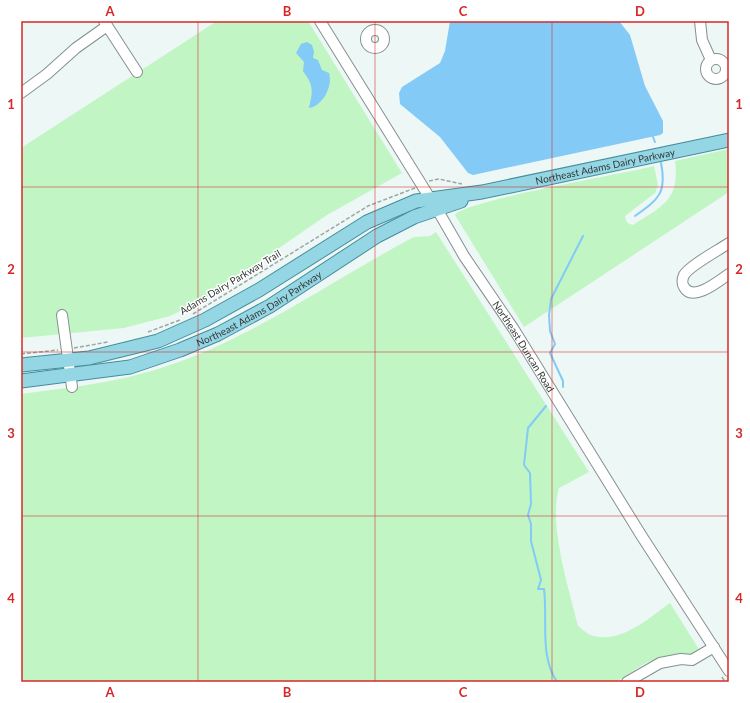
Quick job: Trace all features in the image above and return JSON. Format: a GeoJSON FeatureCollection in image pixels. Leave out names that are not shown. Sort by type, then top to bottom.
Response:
{"type":"FeatureCollection","features":[{"type":"Feature","properties":{"kind":"main road","name":"Northeast Adams Dairy Parkway"},"geometry":{"type":"LineString","coordinates":[[21,365],[68,354],[89,358],[158,341],[205,320],[259,290],[367,222],[416,201],[434,203],[729,140]]}},
{"type":"Feature","properties":{"kind":"main road","name":"Northeast Adams Dairy Parkway"},"geometry":{"type":"LineString","coordinates":[[21,381],[71,381],[130,367],[180,350],[218,334],[270,306],[377,236],[414,217],[434,203]]}},
{"type":"Feature","properties":{"kind":"street","name":"Northeast Duncan Road"},"geometry":{"type":"LineString","coordinates":[[320,21],[434,203],[464,256],[513,328],[644,540],[729,671]]}},
{"type":"Feature","properties":{"kind":"street"},"geometry":{"type":"LineString","coordinates":[[379,31],[383,21]]}},
{"type":"Feature","properties":{"kind":"street"},"geometry":{"type":"LineString","coordinates":[[700,21],[702,40],[711,60]]}},
{"type":"Feature","properties":{"kind":"street"},"geometry":{"type":"LineString","coordinates":[[21,80],[24,91],[47,74],[106,23],[136,72]]}},
{"type":"Feature","properties":{"kind":"street"},"geometry":{"type":"LineString","coordinates":[[729,243],[690,269],[684,276],[682,282],[685,289],[690,293],[699,292],[729,274]]}},
{"type":"Feature","properties":{"kind":"street"},"geometry":{"type":"LineString","coordinates":[[62,315],[71,381]]}},
{"type":"Feature","properties":{"kind":"street"},"geometry":{"type":"LineString","coordinates":[[627,682],[660,663],[680,659],[692,660],[714,647]]}},
{"type":"Feature","properties":{"kind":"path","name":"Adams Dairy Parkway Trail"},"geometry":{"type":"LineString","coordinates":[[192,314],[368,206],[409,190]]}},
{"type":"Feature","properties":{"kind":"path","name":"Adams Dairy Parkway Trail"},"geometry":{"type":"LineString","coordinates":[[145,334],[185,317]]}},
{"type":"Feature","properties":{"kind":"path"},"geometry":{"type":"LineString","coordinates":[[21,354],[68,354],[115,341]]}},
{"type":"Feature","properties":{"kind":"green space"},"geometry":{"type":"Polygon","coordinates":[[[217,21],[308,21],[402,173],[327,215],[202,301],[170,316],[124,328],[21,338],[21,148],[217,21]]]}},
{"type":"Feature","properties":{"kind":"green space"},"geometry":{"type":"Polygon","coordinates":[[[729,149],[729,192],[524,327],[455,215],[464,209],[485,202],[654,166],[658,185],[655,193],[625,216],[626,220],[633,225],[661,207],[672,193],[675,185],[675,161],[729,149]]]}},
{"type":"Feature","properties":{"kind":"green space"},"geometry":{"type":"Polygon","coordinates":[[[436,232],[589,472],[559,488],[556,503],[556,520],[561,557],[578,626],[585,632],[592,635],[604,637],[615,636],[635,628],[670,603],[700,651],[688,655],[661,658],[648,662],[616,682],[21,682],[21,394],[89,385],[139,375],[189,358],[223,344],[288,310],[414,237],[430,236],[436,232]]]}},
{"type":"Feature","properties":{"kind":"water"},"geometry":{"type":"Polygon","coordinates":[[[450,21],[619,21],[630,35],[645,86],[663,121],[663,133],[660,135],[473,175],[468,173],[440,137],[400,104],[399,93],[402,87],[440,63],[445,51],[450,21]]]}},
{"type":"Feature","properties":{"kind":"water"},"geometry":{"type":"Polygon","coordinates":[[[307,42],[312,45],[314,52],[313,58],[318,60],[322,70],[329,73],[330,78],[330,84],[326,95],[319,104],[309,108],[312,89],[303,71],[304,62],[296,53],[301,44],[307,42]]]}},
{"type":"Feature","properties":{"kind":"waterway"},"geometry":{"type":"LineString","coordinates":[[653,137],[655,142]]}},
{"type":"Feature","properties":{"kind":"waterway"},"geometry":{"type":"LineString","coordinates":[[635,216],[655,200],[662,188],[663,173],[661,163]]}},
{"type":"Feature","properties":{"kind":"waterway"},"geometry":{"type":"LineString","coordinates":[[563,387],[563,381],[550,353],[555,344],[550,331],[549,315],[551,299],[583,236]]}},
{"type":"Feature","properties":{"kind":"waterway"},"geometry":{"type":"LineString","coordinates":[[546,406],[528,428],[524,465],[530,473],[531,504],[528,515],[531,524],[531,541],[541,580],[538,589],[544,589],[546,649],[551,671],[557,682]]}}]}
